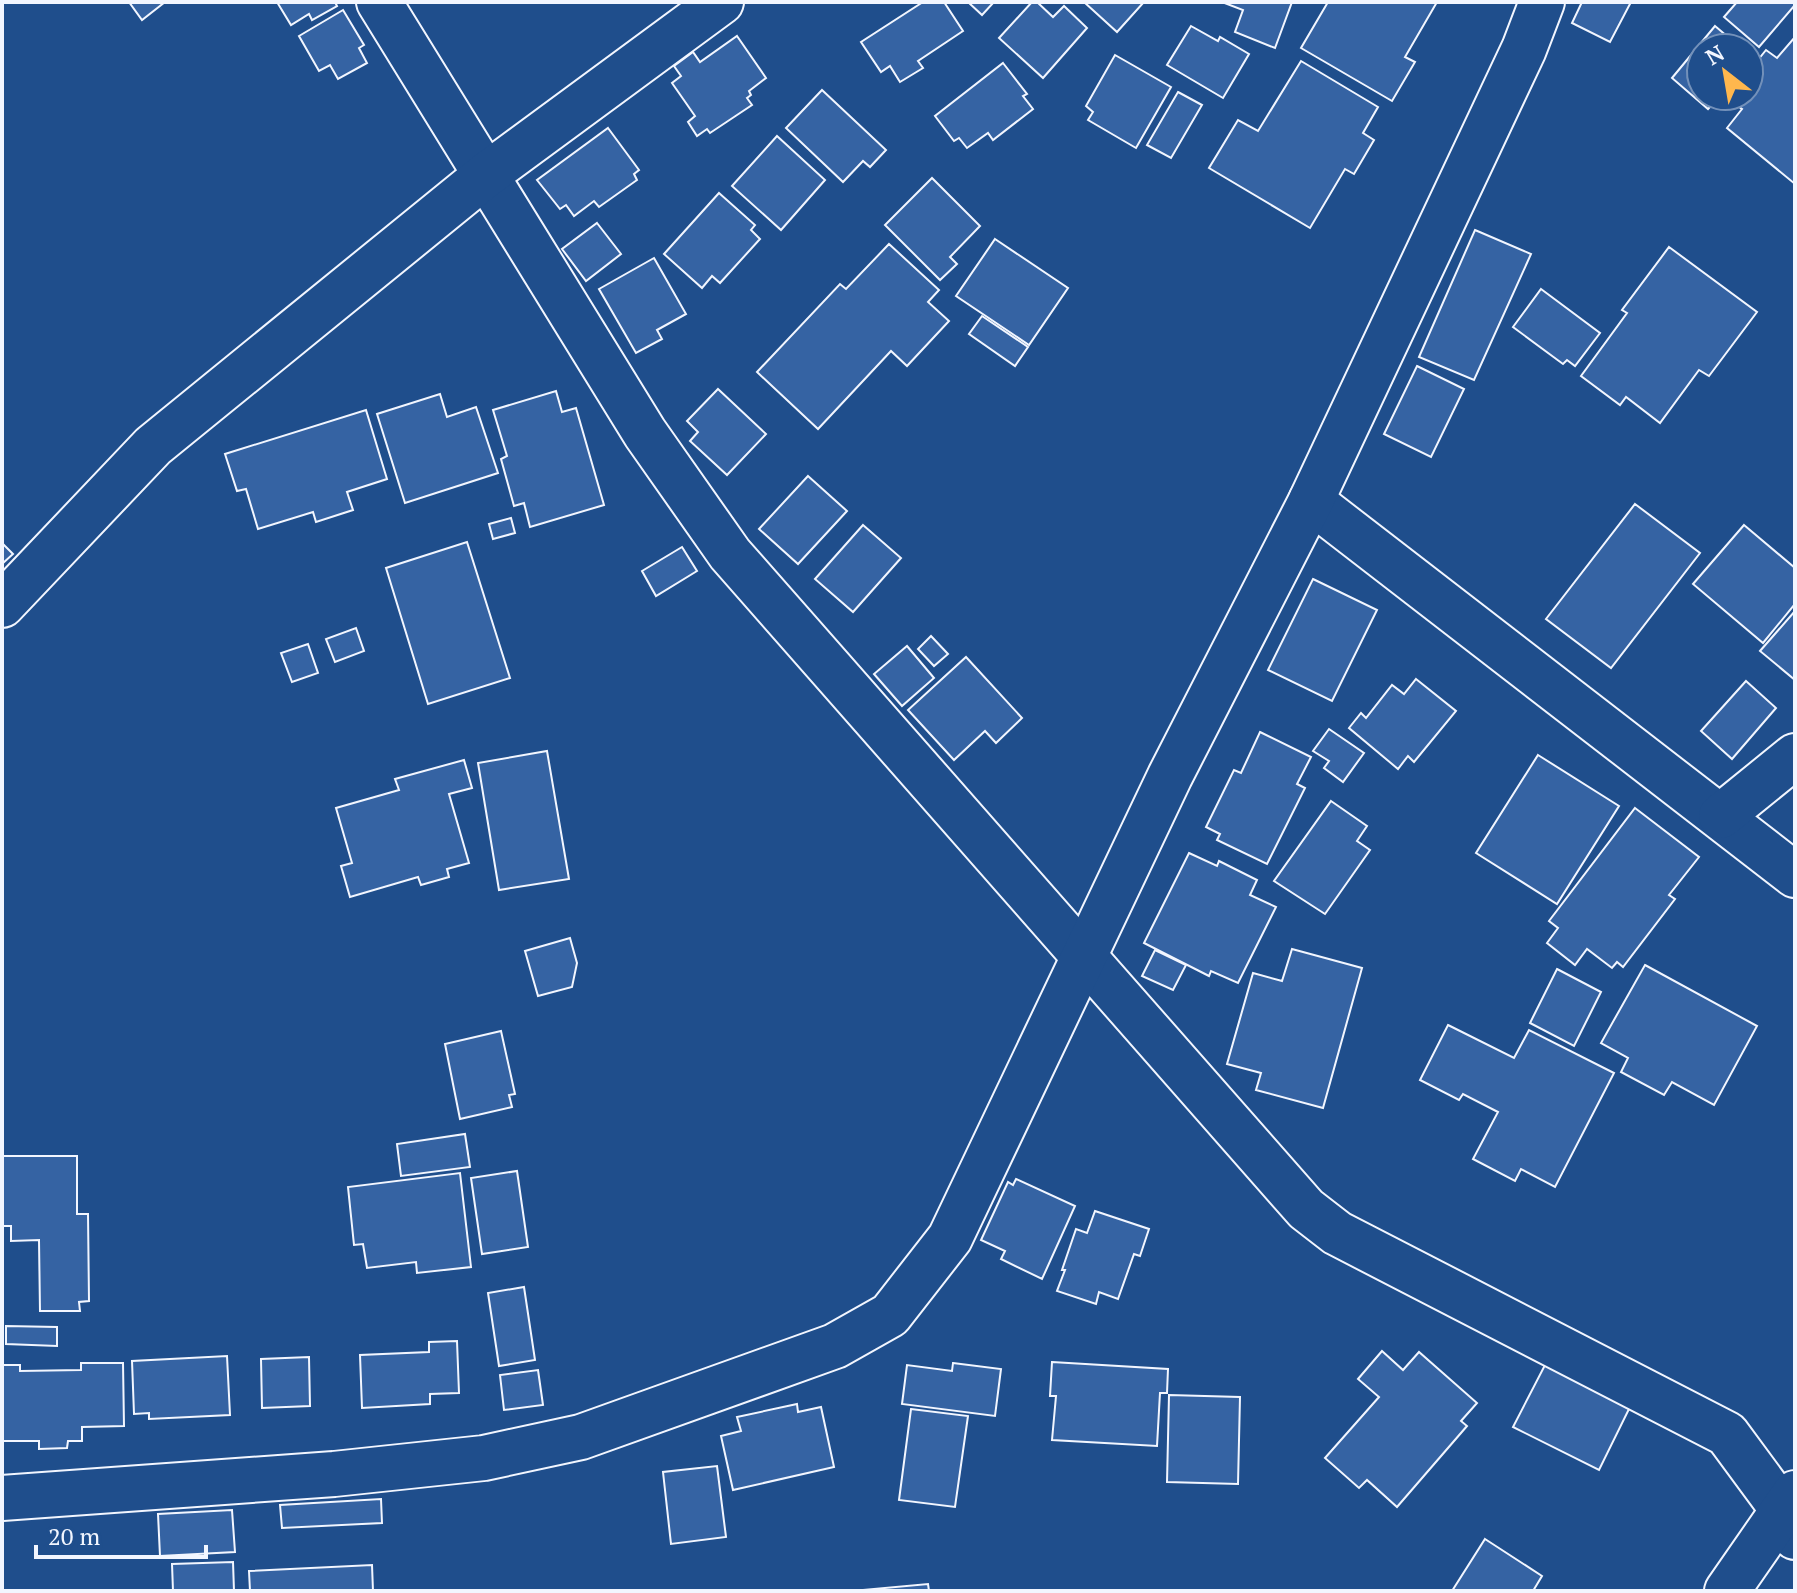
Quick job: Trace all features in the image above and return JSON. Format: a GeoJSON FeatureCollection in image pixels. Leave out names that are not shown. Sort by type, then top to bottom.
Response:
{"type":"FeatureCollection","features":[{"type":"Feature","properties":{"kind":"street"},"geometry":{"type":"LineString","coordinates":[[379,2],[645,433],[730,554],[1306,1209],[1337,1233],[1727,1434],[1791,1513],[1727,1591]]}},
{"type":"Feature","properties":{"kind":"street"},"geometry":{"type":"LineString","coordinates":[[2,605],[153,446],[486,175],[721,2]]}},
{"type":"Feature","properties":{"kind":"street"},"geometry":{"type":"LineString","coordinates":[[2,1498],[334,1474],[484,1458],[581,1437],[835,1346],[890,1315],[950,1238],[1170,776],[1311,501],[1524,49],[1542,2]]}},
{"type":"Feature","properties":{"kind":"street"},"geometry":{"type":"LineString","coordinates":[[1311,501],[1795,875]]}},
{"type":"Feature","properties":{"kind":"street"},"geometry":{"type":"LineString","coordinates":[[1721,816],[1795,756]]}},
{"type":"Feature","properties":{"kind":"building"},"geometry":{"type":"Polygon","coordinates":[[[129,2],[165,2],[142,20],[129,2]]]}},
{"type":"Feature","properties":{"kind":"building"},"geometry":{"type":"Polygon","coordinates":[[[277,2],[335,2],[337,6],[312,20],[309,14],[291,25],[277,2]]]}},
{"type":"Feature","properties":{"kind":"building"},"geometry":{"type":"Polygon","coordinates":[[[923,2],[944,2],[963,31],[918,61],[923,68],[900,82],[890,66],[881,72],[861,42],[923,2]]]}},
{"type":"Feature","properties":{"kind":"building"},"geometry":{"type":"Polygon","coordinates":[[[968,2],[994,2],[982,15],[968,2]]]}},
{"type":"Feature","properties":{"kind":"building"},"geometry":{"type":"Polygon","coordinates":[[[1032,2],[1037,2],[1053,17],[1064,6],[1087,28],[1043,78],[999,38],[1032,2]]]}},
{"type":"Feature","properties":{"kind":"building"},"geometry":{"type":"Polygon","coordinates":[[[1084,2],[1144,2],[1117,32],[1084,2]]]}},
{"type":"Feature","properties":{"kind":"building"},"geometry":{"type":"Polygon","coordinates":[[[1222,2],[1292,2],[1275,48],[1235,32],[1243,10],[1222,2]]]}},
{"type":"Feature","properties":{"kind":"building"},"geometry":{"type":"Polygon","coordinates":[[[1328,2],[1437,2],[1405,57],[1415,62],[1392,101],[1301,48],[1328,2]]]}},
{"type":"Feature","properties":{"kind":"building"},"geometry":{"type":"Polygon","coordinates":[[[1582,2],[1631,2],[1610,42],[1572,23],[1582,2]]]}},
{"type":"Feature","properties":{"kind":"building"},"geometry":{"type":"Polygon","coordinates":[[[1737,2],[1793,2],[1795,5],[1765,40],[1765,32],[1742,32],[1724,17],[1737,2]]]}},
{"type":"Feature","properties":{"kind":"building"},"geometry":{"type":"Polygon","coordinates":[[[343,10],[364,45],[359,48],[367,63],[338,79],[330,65],[319,71],[299,36],[343,10]]]}},
{"type":"Feature","properties":{"kind":"building"},"geometry":{"type":"Polygon","coordinates":[[[1191,26],[1218,41],[1220,37],[1249,54],[1223,98],[1167,65],[1191,26]]]}},
{"type":"Feature","properties":{"kind":"building"},"geometry":{"type":"Polygon","coordinates":[[[737,36],[766,78],[749,91],[751,95],[747,98],[752,105],[710,133],[707,129],[697,136],[688,122],[695,116],[672,83],[681,76],[674,66],[693,52],[700,62],[737,36]]]}},
{"type":"Feature","properties":{"kind":"building"},"geometry":{"type":"Polygon","coordinates":[[[1795,37],[1795,184],[1727,128],[1740,112],[1765,112],[1765,51],[1777,58],[1795,37]]]}},
{"type":"Feature","properties":{"kind":"building"},"geometry":{"type":"Polygon","coordinates":[[[1115,55],[1171,87],[1136,148],[1088,120],[1093,112],[1086,106],[1115,55]]]}},
{"type":"Feature","properties":{"kind":"building"},"geometry":{"type":"Polygon","coordinates":[[[1301,61],[1378,107],[1363,133],[1374,140],[1354,174],[1345,169],[1310,228],[1209,168],[1238,120],[1258,131],[1301,61]]]}},
{"type":"Feature","properties":{"kind":"building"},"geometry":{"type":"Polygon","coordinates":[[[1685,62],[1685,89],[1672,78],[1685,62]]]}},
{"type":"Feature","properties":{"kind":"building"},"geometry":{"type":"Polygon","coordinates":[[[1003,63],[1027,94],[1023,96],[1033,109],[993,140],[988,133],[967,148],[959,138],[954,141],[935,116],[1003,63]]]}},
{"type":"Feature","properties":{"kind":"building"},"geometry":{"type":"Polygon","coordinates":[[[822,90],[886,150],[870,167],[863,161],[843,182],[786,128],[822,90]]]}},
{"type":"Feature","properties":{"kind":"building"},"geometry":{"type":"Polygon","coordinates":[[[1178,92],[1202,105],[1171,158],[1147,145],[1178,92]]]}},
{"type":"Feature","properties":{"kind":"building"},"geometry":{"type":"Polygon","coordinates":[[[608,128],[639,170],[634,174],[637,180],[599,207],[594,201],[574,216],[566,205],[560,209],[537,180],[608,128]]]}},
{"type":"Feature","properties":{"kind":"building"},"geometry":{"type":"Polygon","coordinates":[[[777,136],[825,180],[781,230],[732,186],[777,136]]]}},
{"type":"Feature","properties":{"kind":"building"},"geometry":{"type":"Polygon","coordinates":[[[932,178],[980,226],[950,257],[957,264],[940,280],[885,225],[932,178]]]}},
{"type":"Feature","properties":{"kind":"building"},"geometry":{"type":"Polygon","coordinates":[[[719,193],[755,225],[751,230],[760,239],[720,283],[712,276],[702,288],[664,254],[719,193]]]}},
{"type":"Feature","properties":{"kind":"building"},"geometry":{"type":"Polygon","coordinates":[[[597,223],[621,254],[586,281],[562,249],[597,223]]]}},
{"type":"Feature","properties":{"kind":"building"},"geometry":{"type":"Polygon","coordinates":[[[1475,230],[1531,254],[1474,380],[1419,357],[1475,230]]]}},
{"type":"Feature","properties":{"kind":"building"},"geometry":{"type":"Polygon","coordinates":[[[995,239],[1068,288],[1029,345],[956,296],[995,239]]]}},
{"type":"Feature","properties":{"kind":"building"},"geometry":{"type":"Polygon","coordinates":[[[889,244],[939,290],[928,302],[949,321],[907,366],[891,351],[818,429],[757,372],[840,284],[846,289],[889,244]]]}},
{"type":"Feature","properties":{"kind":"building"},"geometry":{"type":"Polygon","coordinates":[[[1669,247],[1757,312],[1709,376],[1699,370],[1660,423],[1626,397],[1620,405],[1581,376],[1627,313],[1622,310],[1669,247]]]}},
{"type":"Feature","properties":{"kind":"building"},"geometry":{"type":"Polygon","coordinates":[[[654,258],[686,314],[657,330],[662,339],[636,353],[599,289],[654,258]]]}},
{"type":"Feature","properties":{"kind":"building"},"geometry":{"type":"Polygon","coordinates":[[[1541,289],[1600,333],[1575,366],[1567,360],[1563,364],[1513,327],[1541,289]]]}},
{"type":"Feature","properties":{"kind":"building"},"geometry":{"type":"Polygon","coordinates":[[[982,316],[1028,347],[1015,366],[969,334],[982,316]]]}},
{"type":"Feature","properties":{"kind":"building"},"geometry":{"type":"Polygon","coordinates":[[[1417,366],[1464,389],[1431,457],[1384,434],[1417,366]]]}},
{"type":"Feature","properties":{"kind":"building"},"geometry":{"type":"Polygon","coordinates":[[[718,389],[766,434],[727,475],[690,441],[698,432],[687,421],[718,389]]]}},
{"type":"Feature","properties":{"kind":"building"},"geometry":{"type":"Polygon","coordinates":[[[556,391],[562,412],[576,408],[604,505],[530,527],[524,503],[514,506],[501,459],[507,456],[493,410],[556,391]]]}},
{"type":"Feature","properties":{"kind":"building"},"geometry":{"type":"Polygon","coordinates":[[[440,394],[447,417],[476,407],[498,473],[405,503],[377,414],[440,394]]]}},
{"type":"Feature","properties":{"kind":"building"},"geometry":{"type":"Polygon","coordinates":[[[366,410],[387,479],[347,492],[353,510],[316,522],[313,512],[258,529],[246,489],[237,491],[225,454],[366,410]]]}},
{"type":"Feature","properties":{"kind":"building"},"geometry":{"type":"Polygon","coordinates":[[[808,476],[847,511],[798,564],[759,529],[808,476]]]}},
{"type":"Feature","properties":{"kind":"building"},"geometry":{"type":"Polygon","coordinates":[[[1635,504],[1700,553],[1611,668],[1546,619],[1635,504]]]}},
{"type":"Feature","properties":{"kind":"building"},"geometry":{"type":"Polygon","coordinates":[[[511,518],[515,533],[493,539],[489,524],[511,518]]]}},
{"type":"Feature","properties":{"kind":"building"},"geometry":{"type":"Polygon","coordinates":[[[863,525],[901,558],[853,612],[815,579],[863,525]]]}},
{"type":"Feature","properties":{"kind":"building"},"geometry":{"type":"Polygon","coordinates":[[[1744,525],[1795,568],[1795,604],[1763,643],[1693,584],[1744,525]]]}},
{"type":"Feature","properties":{"kind":"building"},"geometry":{"type":"Polygon","coordinates":[[[467,542],[510,678],[428,704],[386,568],[467,542]]]}},
{"type":"Feature","properties":{"kind":"building"},"geometry":{"type":"Polygon","coordinates":[[[2,543],[13,554],[2,564],[2,543]]]}},
{"type":"Feature","properties":{"kind":"building"},"geometry":{"type":"Polygon","coordinates":[[[682,547],[697,571],[656,596],[642,571],[682,547]]]}},
{"type":"Feature","properties":{"kind":"building"},"geometry":{"type":"Polygon","coordinates":[[[1313,579],[1377,610],[1332,701],[1268,670],[1313,579]]]}},
{"type":"Feature","properties":{"kind":"building"},"geometry":{"type":"Polygon","coordinates":[[[1795,611],[1795,680],[1760,651],[1795,611]]]}},
{"type":"Feature","properties":{"kind":"building"},"geometry":{"type":"Polygon","coordinates":[[[356,628],[364,651],[335,662],[326,639],[356,628]]]}},
{"type":"Feature","properties":{"kind":"building"},"geometry":{"type":"Polygon","coordinates":[[[931,636],[948,654],[934,666],[918,649],[931,636]]]}},
{"type":"Feature","properties":{"kind":"building"},"geometry":{"type":"Polygon","coordinates":[[[308,644],[318,673],[292,682],[281,653],[308,644]]]}},
{"type":"Feature","properties":{"kind":"building"},"geometry":{"type":"Polygon","coordinates":[[[907,646],[934,678],[902,706],[874,674],[907,646]]]}},
{"type":"Feature","properties":{"kind":"building"},"geometry":{"type":"Polygon","coordinates":[[[966,657],[1022,718],[996,743],[985,731],[954,760],[908,710],[966,657]]]}},
{"type":"Feature","properties":{"kind":"building"},"geometry":{"type":"Polygon","coordinates":[[[1416,679],[1456,711],[1414,762],[1408,756],[1398,769],[1349,728],[1361,713],[1366,718],[1392,685],[1404,694],[1416,679]]]}},
{"type":"Feature","properties":{"kind":"building"},"geometry":{"type":"Polygon","coordinates":[[[1746,681],[1776,708],[1732,759],[1701,731],[1746,681]]]}},
{"type":"Feature","properties":{"kind":"building"},"geometry":{"type":"Polygon","coordinates":[[[1329,729],[1364,753],[1343,782],[1324,768],[1329,761],[1313,751],[1329,729]]]}},
{"type":"Feature","properties":{"kind":"building"},"geometry":{"type":"Polygon","coordinates":[[[1260,732],[1311,757],[1297,784],[1305,788],[1267,864],[1217,840],[1220,834],[1206,827],[1234,770],[1241,773],[1260,732]]]}},
{"type":"Feature","properties":{"kind":"building"},"geometry":{"type":"Polygon","coordinates":[[[547,751],[569,879],[499,890],[478,763],[547,751]]]}},
{"type":"Feature","properties":{"kind":"building"},"geometry":{"type":"Polygon","coordinates":[[[1538,755],[1619,806],[1557,904],[1476,853],[1538,755]]]}},
{"type":"Feature","properties":{"kind":"building"},"geometry":{"type":"Polygon","coordinates":[[[464,760],[472,788],[449,794],[469,863],[447,869],[449,877],[421,885],[418,877],[350,897],[341,866],[352,863],[336,808],[399,790],[395,779],[464,760]]]}},
{"type":"Feature","properties":{"kind":"building"},"geometry":{"type":"Polygon","coordinates":[[[1331,801],[1367,826],[1357,841],[1370,850],[1325,914],[1274,881],[1331,801]]]}},
{"type":"Feature","properties":{"kind":"building"},"geometry":{"type":"Polygon","coordinates":[[[1635,808],[1699,857],[1669,895],[1675,899],[1623,967],[1617,962],[1612,968],[1587,949],[1575,965],[1547,943],[1558,928],[1549,921],[1635,808]]]}},
{"type":"Feature","properties":{"kind":"building"},"geometry":{"type":"Polygon","coordinates":[[[1189,853],[1217,866],[1219,861],[1257,880],[1250,895],[1276,907],[1238,983],[1211,971],[1209,976],[1144,943],[1189,853]]]}},
{"type":"Feature","properties":{"kind":"building"},"geometry":{"type":"Polygon","coordinates":[[[570,938],[577,963],[572,987],[538,996],[525,951],[570,938]]]}},
{"type":"Feature","properties":{"kind":"building"},"geometry":{"type":"Polygon","coordinates":[[[1292,949],[1362,968],[1323,1108],[1256,1090],[1261,1073],[1227,1064],[1253,973],[1282,981],[1292,949]]]}},
{"type":"Feature","properties":{"kind":"building"},"geometry":{"type":"Polygon","coordinates":[[[1155,950],[1186,965],[1173,990],[1142,976],[1155,950]]]}},
{"type":"Feature","properties":{"kind":"building"},"geometry":{"type":"Polygon","coordinates":[[[1645,965],[1757,1026],[1714,1105],[1672,1082],[1664,1095],[1621,1072],[1628,1058],[1601,1043],[1645,965]]]}},
{"type":"Feature","properties":{"kind":"building"},"geometry":{"type":"Polygon","coordinates":[[[1557,969],[1601,992],[1574,1046],[1530,1023],[1557,969]]]}},
{"type":"Feature","properties":{"kind":"building"},"geometry":{"type":"Polygon","coordinates":[[[1448,1025],[1514,1058],[1529,1030],[1614,1073],[1555,1187],[1521,1169],[1515,1181],[1473,1159],[1498,1112],[1463,1094],[1459,1100],[1420,1080],[1448,1025]]]}},
{"type":"Feature","properties":{"kind":"building"},"geometry":{"type":"Polygon","coordinates":[[[501,1031],[515,1094],[509,1095],[512,1107],[460,1119],[445,1044],[501,1031]]]}},
{"type":"Feature","properties":{"kind":"building"},"geometry":{"type":"Polygon","coordinates":[[[465,1134],[470,1167],[401,1176],[397,1144],[465,1134]]]}},
{"type":"Feature","properties":{"kind":"building"},"geometry":{"type":"Polygon","coordinates":[[[2,1156],[77,1156],[77,1214],[88,1214],[89,1301],[79,1302],[80,1311],[40,1311],[39,1240],[11,1241],[11,1226],[2,1226],[2,1156]]]}},
{"type":"Feature","properties":{"kind":"building"},"geometry":{"type":"Polygon","coordinates":[[[517,1171],[528,1247],[482,1254],[471,1178],[517,1171]]]}},
{"type":"Feature","properties":{"kind":"building"},"geometry":{"type":"Polygon","coordinates":[[[460,1173],[471,1267],[417,1273],[416,1262],[367,1268],[363,1244],[354,1245],[348,1187],[460,1173]]]}},
{"type":"Feature","properties":{"kind":"building"},"geometry":{"type":"Polygon","coordinates":[[[1016,1179],[1075,1206],[1042,1279],[1001,1259],[1005,1251],[981,1240],[1008,1182],[1013,1185],[1016,1179]]]}},
{"type":"Feature","properties":{"kind":"building"},"geometry":{"type":"Polygon","coordinates":[[[1095,1211],[1149,1229],[1140,1256],[1134,1254],[1118,1299],[1099,1292],[1096,1304],[1057,1291],[1076,1229],[1087,1233],[1095,1211]]]}},
{"type":"Feature","properties":{"kind":"building"},"geometry":{"type":"Polygon","coordinates":[[[524,1287],[535,1360],[499,1366],[488,1293],[524,1287]]]}},
{"type":"Feature","properties":{"kind":"building"},"geometry":{"type":"Polygon","coordinates":[[[6,1326],[57,1327],[57,1346],[6,1344],[6,1326]]]}},
{"type":"Feature","properties":{"kind":"building"},"geometry":{"type":"Polygon","coordinates":[[[457,1341],[459,1393],[430,1394],[430,1404],[362,1408],[360,1355],[429,1352],[429,1342],[457,1341]]]}},
{"type":"Feature","properties":{"kind":"building"},"geometry":{"type":"Polygon","coordinates":[[[1382,1351],[1403,1370],[1419,1352],[1477,1403],[1461,1421],[1467,1426],[1397,1507],[1367,1480],[1359,1488],[1325,1458],[1379,1397],[1358,1379],[1382,1351]]]}},
{"type":"Feature","properties":{"kind":"building"},"geometry":{"type":"Polygon","coordinates":[[[227,1356],[230,1415],[149,1419],[149,1413],[134,1414],[132,1361],[227,1356]]]}},
{"type":"Feature","properties":{"kind":"building"},"geometry":{"type":"Polygon","coordinates":[[[309,1357],[310,1406],[262,1408],[261,1359],[309,1357]]]}},
{"type":"Feature","properties":{"kind":"building"},"geometry":{"type":"Polygon","coordinates":[[[1052,1362],[1168,1369],[1167,1393],[1160,1393],[1157,1446],[1052,1440],[1056,1396],[1050,1396],[1052,1362]]]}},
{"type":"Feature","properties":{"kind":"building"},"geometry":{"type":"Polygon","coordinates":[[[81,1363],[123,1363],[124,1426],[82,1427],[82,1441],[68,1441],[67,1448],[39,1449],[39,1441],[2,1441],[2,1365],[20,1365],[20,1371],[81,1370],[81,1363]]]}},
{"type":"Feature","properties":{"kind":"building"},"geometry":{"type":"Polygon","coordinates":[[[953,1363],[1001,1369],[995,1416],[902,1404],[907,1365],[952,1371],[953,1363]]]}},
{"type":"Feature","properties":{"kind":"building"},"geometry":{"type":"Polygon","coordinates":[[[1545,1365],[1630,1407],[1599,1470],[1513,1427],[1545,1365]]]}},
{"type":"Feature","properties":{"kind":"building"},"geometry":{"type":"Polygon","coordinates":[[[538,1370],[543,1405],[504,1410],[500,1375],[538,1370]]]}},
{"type":"Feature","properties":{"kind":"building"},"geometry":{"type":"Polygon","coordinates":[[[1169,1395],[1240,1397],[1238,1484],[1167,1482],[1169,1395]]]}},
{"type":"Feature","properties":{"kind":"building"},"geometry":{"type":"Polygon","coordinates":[[[797,1404],[798,1412],[821,1407],[834,1467],[733,1490],[721,1436],[741,1431],[737,1417],[797,1404]]]}},
{"type":"Feature","properties":{"kind":"building"},"geometry":{"type":"Polygon","coordinates":[[[911,1409],[968,1416],[955,1507],[899,1500],[911,1409]]]}},
{"type":"Feature","properties":{"kind":"building"},"geometry":{"type":"Polygon","coordinates":[[[717,1466],[726,1537],[671,1544],[663,1472],[717,1466]]]}},
{"type":"Feature","properties":{"kind":"building"},"geometry":{"type":"Polygon","coordinates":[[[381,1499],[382,1523],[282,1528],[280,1505],[381,1499]]]}},
{"type":"Feature","properties":{"kind":"building"},"geometry":{"type":"Polygon","coordinates":[[[232,1510],[235,1552],[160,1556],[158,1514],[232,1510]]]}},
{"type":"Feature","properties":{"kind":"building"},"geometry":{"type":"Polygon","coordinates":[[[1485,1539],[1542,1576],[1533,1591],[1452,1591],[1485,1539]]]}},
{"type":"Feature","properties":{"kind":"building"},"geometry":{"type":"Polygon","coordinates":[[[233,1562],[234,1591],[173,1591],[172,1564],[233,1562]]]}},
{"type":"Feature","properties":{"kind":"building"},"geometry":{"type":"Polygon","coordinates":[[[372,1565],[373,1591],[250,1591],[249,1571],[372,1565]]]}},
{"type":"Feature","properties":{"kind":"building"},"geometry":{"type":"Polygon","coordinates":[[[928,1584],[929,1591],[852,1591],[928,1584]]]}}]}
